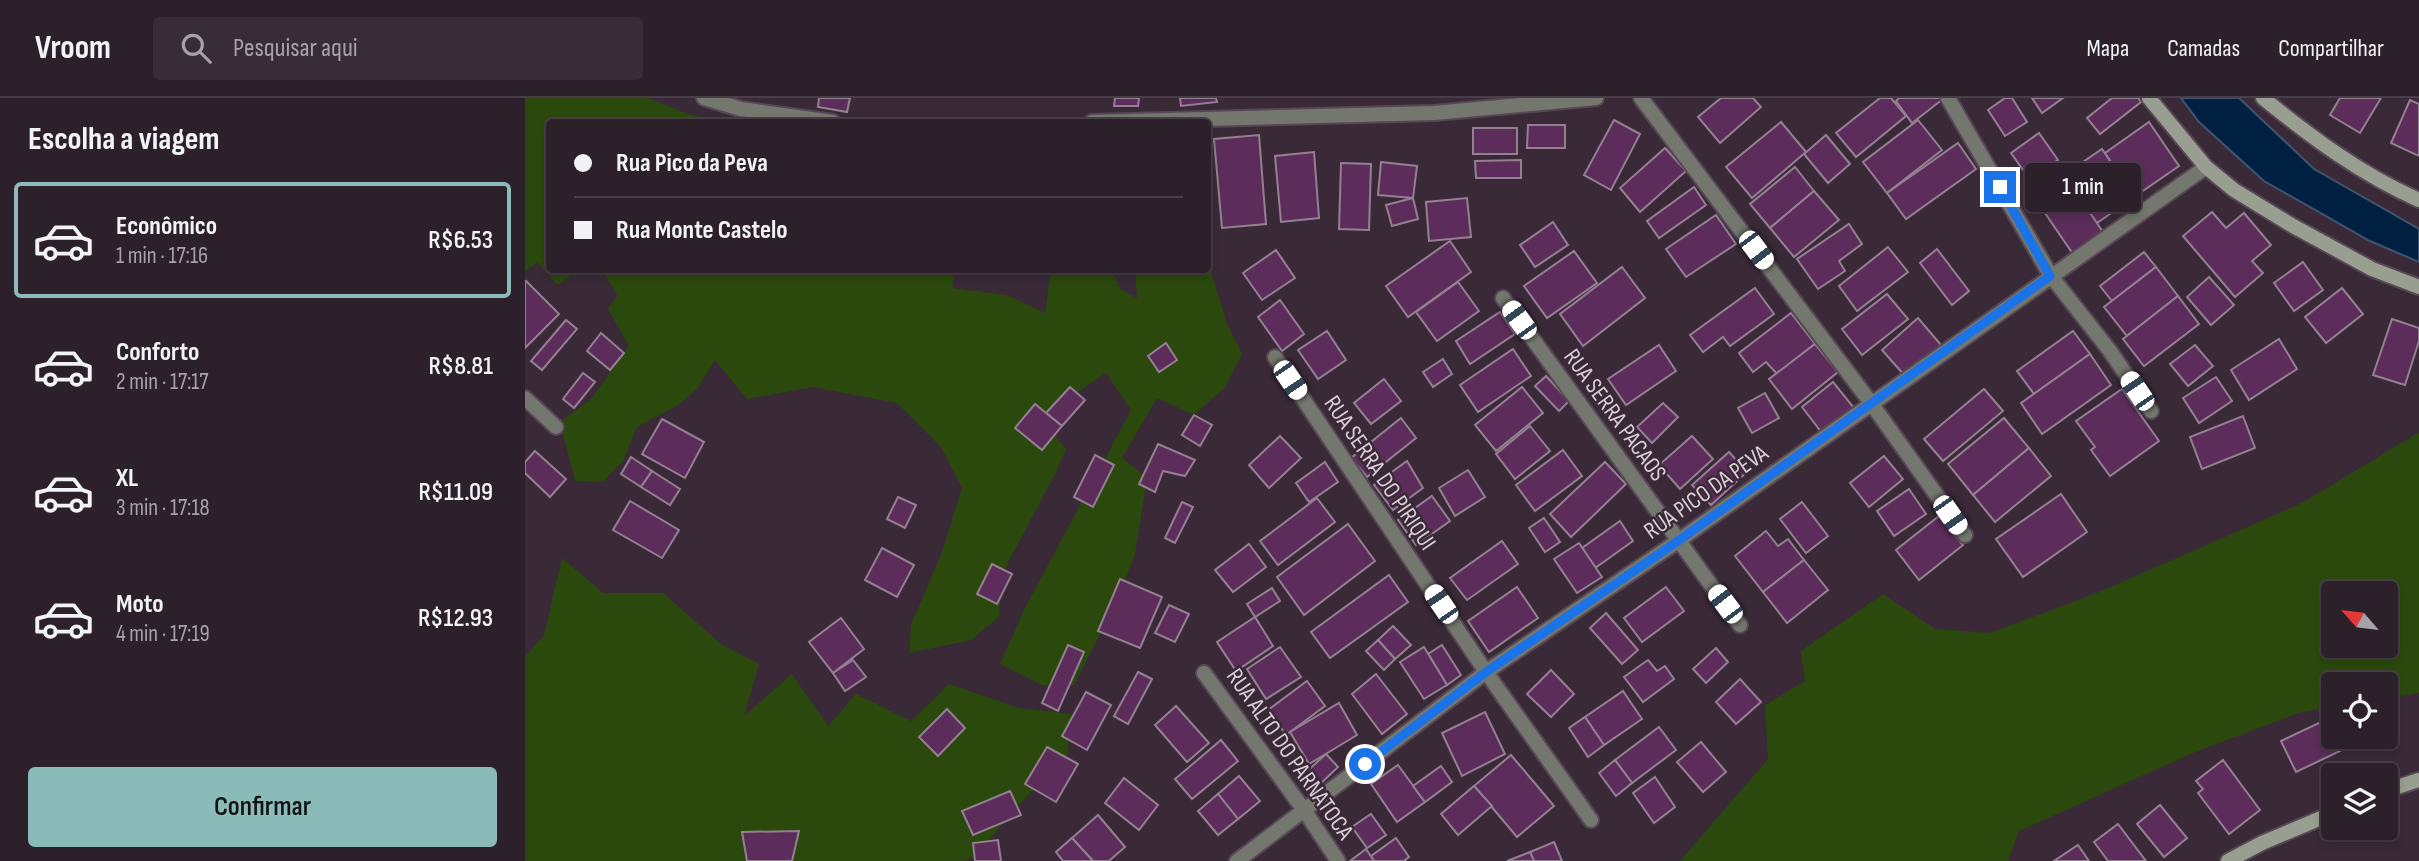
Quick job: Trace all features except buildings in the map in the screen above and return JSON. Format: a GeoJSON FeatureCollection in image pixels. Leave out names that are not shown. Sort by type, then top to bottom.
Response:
{"type":"FeatureCollection","features":[{"type":"Feature","properties":{"kind":"main road"},"geometry":{"type":"LineString","coordinates":[[2149,98],[2206,167],[2234,190],[2372,270],[2419,287]]}},
{"type":"Feature","properties":{"kind":"main road"},"geometry":{"type":"LineString","coordinates":[[2263,98],[2307,134],[2396,190],[2419,200]]}},
{"type":"Feature","properties":{"kind":"main road"},"geometry":{"type":"LineString","coordinates":[[2398,787],[2419,780]]}},
{"type":"Feature","properties":{"kind":"main road"},"geometry":{"type":"LineString","coordinates":[[2228,861],[2321,818]]}},
{"type":"Feature","properties":{"kind":"street"},"geometry":{"type":"LineString","coordinates":[[704,98],[741,110],[810,119]]}},
{"type":"Feature","properties":{"kind":"street"},"geometry":{"type":"LineString","coordinates":[[1206,119],[1434,113],[1596,98]]}},
{"type":"Feature","properties":{"kind":"street"},"geometry":{"type":"LineString","coordinates":[[1641,98],[1871,403],[1965,535]]}},
{"type":"Feature","properties":{"kind":"street"},"geometry":{"type":"LineString","coordinates":[[1948,98],[2050,276],[2111,351],[2151,411]]}},
{"type":"Feature","properties":{"kind":"street","name":"RUA PICO DA PEVA"},"geometry":{"type":"LineString","coordinates":[[1237,861],[1486,672],[1678,541],[2206,167]]}},
{"type":"Feature","properties":{"kind":"street","name":"RUA SERRA PACAOS"},"geometry":{"type":"LineString","coordinates":[[1503,298],[1741,625]]}},
{"type":"Feature","properties":{"kind":"street","name":"RUA SERRA DO PIRIQUI"},"geometry":{"type":"LineString","coordinates":[[1275,357],[1486,672],[1591,820]]}},
{"type":"Feature","properties":{"kind":"street"},"geometry":{"type":"LineString","coordinates":[[525,398],[556,427]]}},
{"type":"Feature","properties":{"kind":"street","name":"RUA ALTO DO PARNATOCA"},"geometry":{"type":"LineString","coordinates":[[1204,673],[1338,861]]}},
{"type":"Feature","properties":{"kind":"green space"},"geometry":{"type":"Polygon","coordinates":[[[525,98],[648,98],[688,114],[711,119],[546,119],[546,272],[537,262],[525,272],[525,98]]]}},
{"type":"Feature","properties":{"kind":"green space"},"geometry":{"type":"Polygon","coordinates":[[[1211,272],[1227,324],[1242,354],[1225,387],[1194,415],[1157,398],[1122,458],[1147,478],[1135,554],[1116,603],[1074,685],[1042,685],[1000,664],[1024,610],[1131,410],[1106,373],[1073,395],[1044,423],[1066,449],[1003,572],[999,617],[971,640],[909,653],[911,625],[941,555],[962,488],[941,447],[897,403],[813,387],[747,399],[715,360],[697,389],[678,405],[637,427],[623,461],[603,482],[575,481],[560,422],[591,399],[629,346],[608,309],[617,295],[604,273],[954,273],[952,288],[1007,295],[1045,313],[1051,273],[1113,273],[1120,289],[1137,298],[1135,273],[1211,272]]]}},
{"type":"Feature","properties":{"kind":"green space"},"geometry":{"type":"Polygon","coordinates":[[[547,273],[576,273],[558,285],[547,273]]]}},
{"type":"Feature","properties":{"kind":"green space"},"geometry":{"type":"Polygon","coordinates":[[[2419,434],[2419,693],[2398,697],[2398,672],[2321,672],[2321,709],[2301,712],[2195,752],[2019,831],[2008,861],[1680,861],[1768,759],[1765,705],[1805,681],[1801,651],[1883,594],[1935,629],[1990,633],[2099,592],[2302,503],[2419,434]]]}},
{"type":"Feature","properties":{"kind":"green space"},"geometry":{"type":"Polygon","coordinates":[[[562,558],[603,593],[663,593],[721,644],[759,664],[744,716],[792,674],[828,726],[856,694],[911,721],[949,684],[1019,708],[1072,714],[1067,755],[1014,810],[977,855],[964,861],[525,861],[525,657],[544,635],[562,558]]]}},
{"type":"Feature","properties":{"kind":"water"},"geometry":{"type":"Polygon","coordinates":[[[2181,98],[2239,98],[2314,169],[2419,229],[2419,262],[2370,241],[2264,181],[2199,122],[2181,98]]]}},
{"type":"Feature","properties":{"kind":"route"},"geometry":{"type":"LineString","coordinates":[[1365,764],[1486,672],[1678,541],[2050,276],[2000,187]]}}]}
